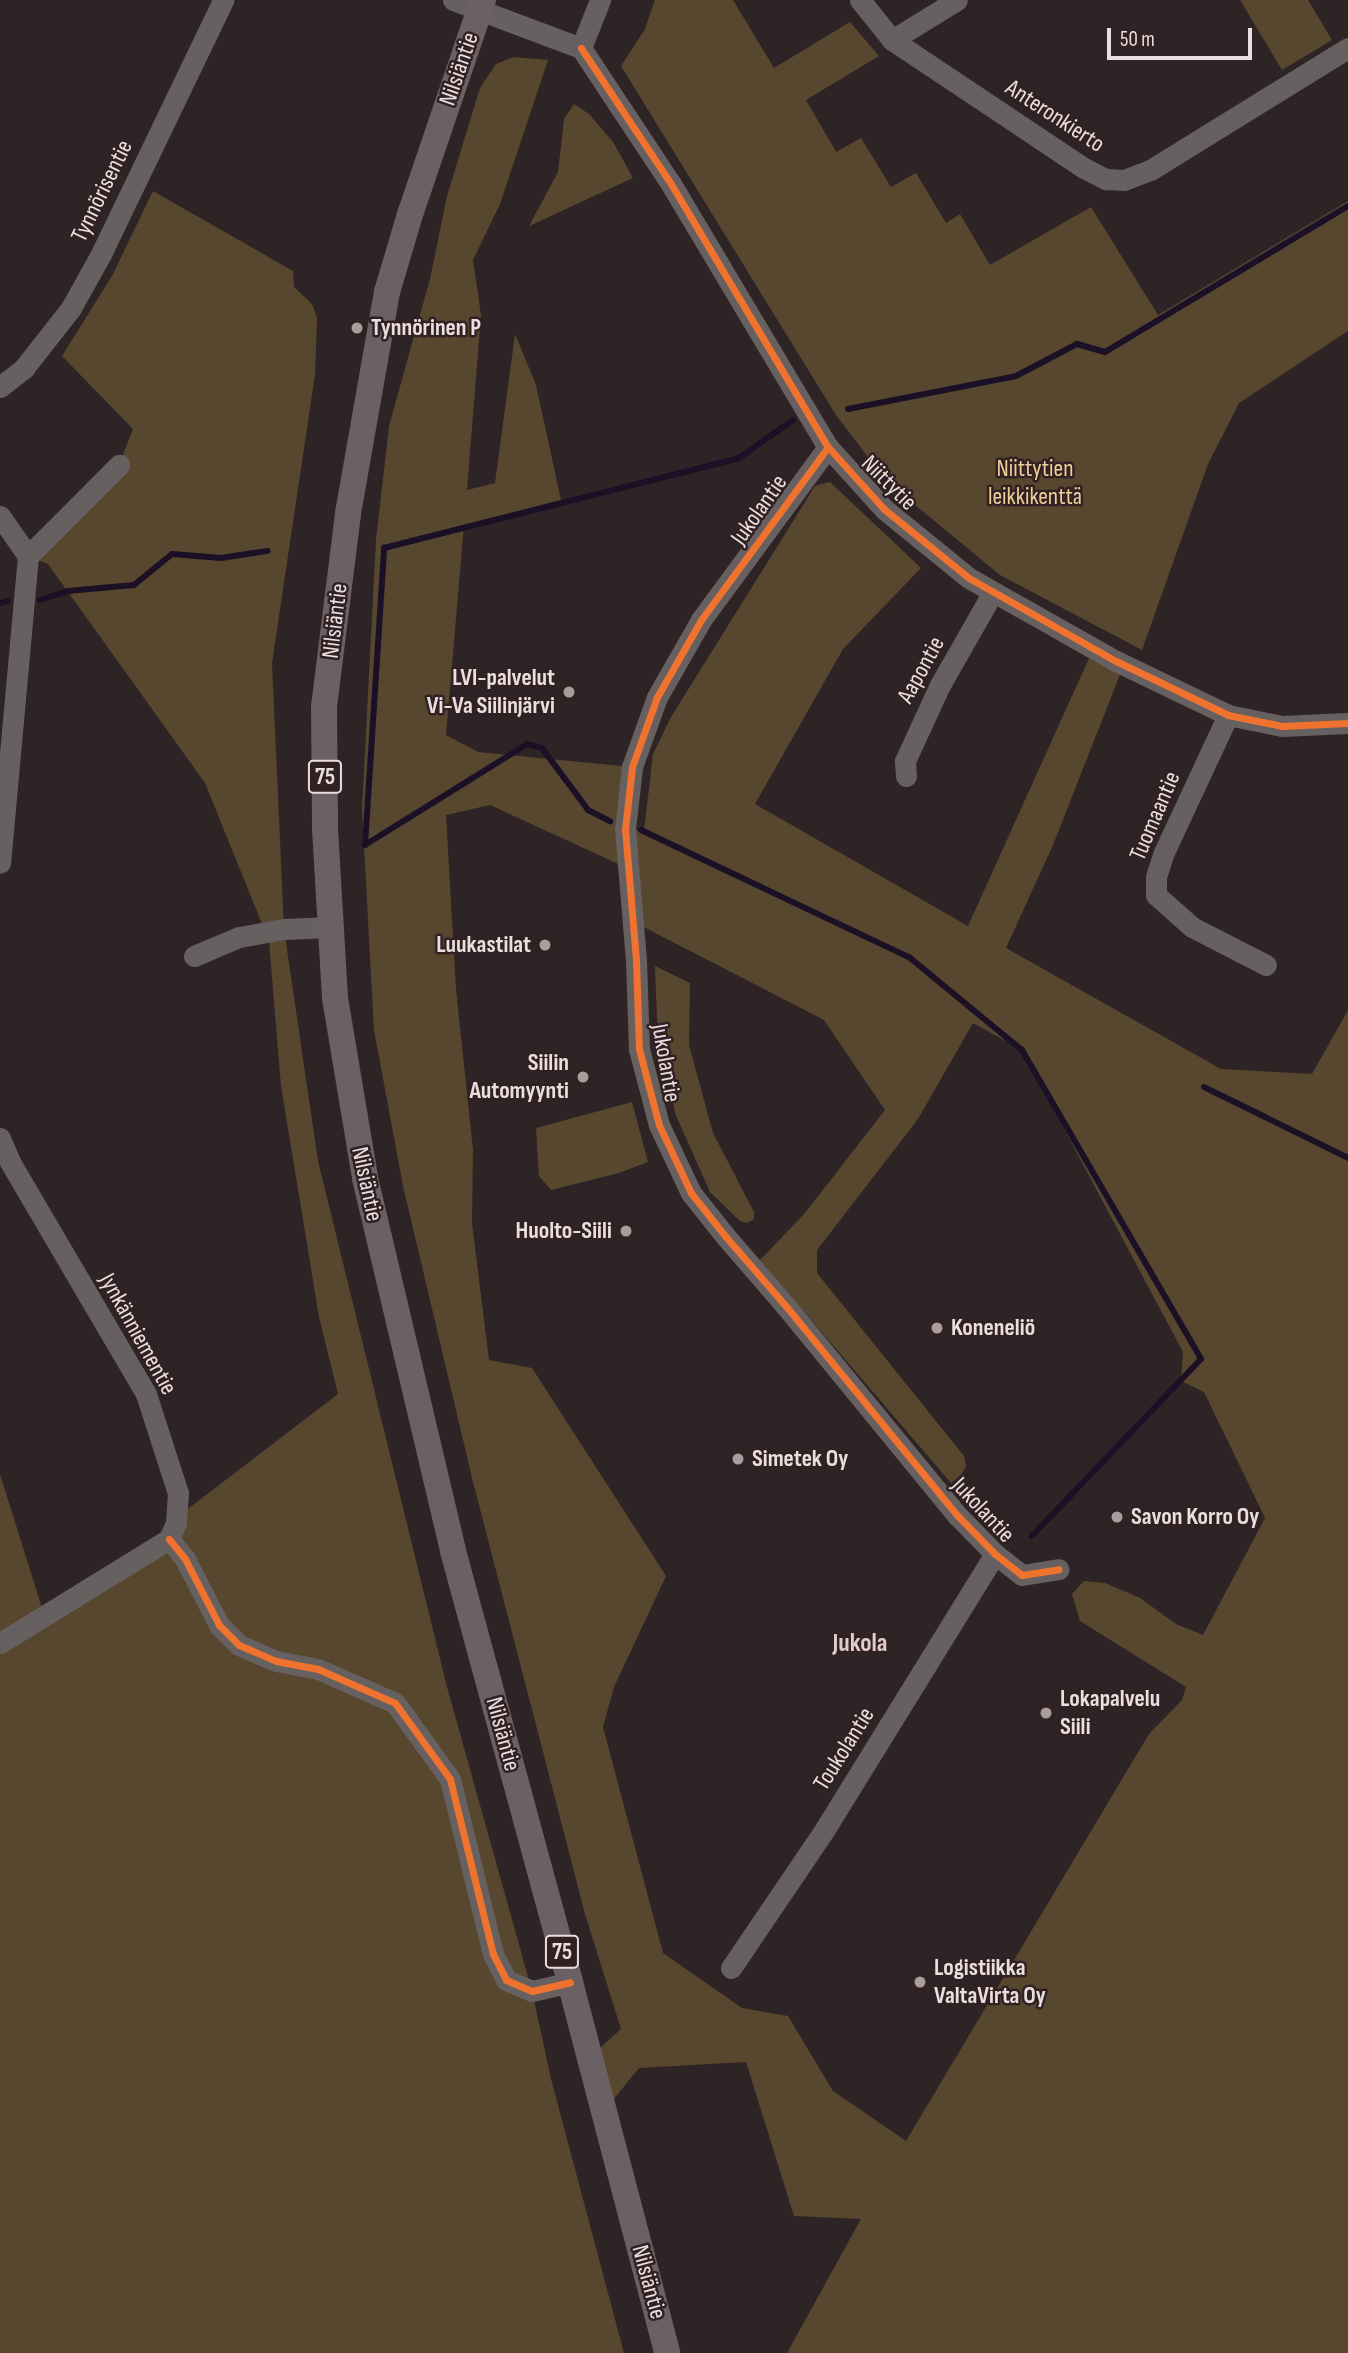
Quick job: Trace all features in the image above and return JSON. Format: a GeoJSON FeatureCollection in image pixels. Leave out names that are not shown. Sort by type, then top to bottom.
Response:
{"type":"FeatureCollection","features":[{"type":"Feature","properties":{"kind":"main road","name":"Nilsiäntie"},"geometry":{"type":"LineString","coordinates":[[481,5],[411,211],[387,292],[348,514],[324,706],[325,830],[335,998],[365,1178],[453,1551],[667,2353]]}},
{"type":"Feature","properties":{"kind":"street","name":"Tynnörisentie"},"geometry":{"type":"LineString","coordinates":[[0,387],[24,368],[71,308],[101,254],[223,0]]}},
{"type":"Feature","properties":{"kind":"street"},"geometry":{"type":"LineString","coordinates":[[453,0],[481,5],[582,48],[600,0]]}},
{"type":"Feature","properties":{"kind":"street","name":"Anteronkierto"},"geometry":{"type":"LineString","coordinates":[[860,0],[892,40],[1106,179],[1125,180],[1152,169],[1348,48]]}},
{"type":"Feature","properties":{"kind":"street"},"geometry":{"type":"LineString","coordinates":[[892,40],[957,0]]}},
{"type":"Feature","properties":{"kind":"street","name":"Niittytie"},"geometry":{"type":"LineString","coordinates":[[582,48],[668,178],[828,447],[884,509],[969,578],[1116,661],[1228,715],[1282,726],[1348,723]]}},
{"type":"Feature","properties":{"kind":"street","name":"Jukolantie"},"geometry":{"type":"LineString","coordinates":[[828,447],[701,620],[657,696],[632,767],[625,829],[636,960],[639,1049],[659,1125],[691,1193],[958,1516],[995,1554],[1022,1575],[1059,1569]]}},
{"type":"Feature","properties":{"kind":"street"},"geometry":{"type":"LineString","coordinates":[[0,863],[28,556],[118,465]]}},
{"type":"Feature","properties":{"kind":"street"},"geometry":{"type":"LineString","coordinates":[[0,516],[28,556]]}},
{"type":"Feature","properties":{"kind":"street","name":"Aapontie"},"geometry":{"type":"LineString","coordinates":[[906,776],[905,761],[940,685],[993,592]]}},
{"type":"Feature","properties":{"kind":"street","name":"Tuomaantie"},"geometry":{"type":"LineString","coordinates":[[1228,715],[1164,852],[1156,877],[1156,895],[1192,927],[1266,965]]}},
{"type":"Feature","properties":{"kind":"street"},"geometry":{"type":"LineString","coordinates":[[194,956],[239,937],[284,929],[330,927]]}},
{"type":"Feature","properties":{"kind":"street","name":"Jynkänniementie"},"geometry":{"type":"LineString","coordinates":[[0,1138],[10,1162],[146,1394],[178,1493],[176,1523],[169,1539]]}},
{"type":"Feature","properties":{"kind":"street"},"geometry":{"type":"LineString","coordinates":[[0,1643],[169,1539],[185,1559],[219,1625],[239,1645],[276,1661],[318,1669],[395,1703],[450,1779],[493,1954],[506,1980],[532,1991],[570,1982]]}},
{"type":"Feature","properties":{"kind":"street","name":"Toukolantie"},"geometry":{"type":"LineString","coordinates":[[730,1968],[825,1829],[995,1554]]}},
{"type":"Feature","properties":{"kind":"green space","name":"Niittytien leikkikenttä"},"geometry":{"type":"Polygon","coordinates":[[[655,0],[733,0],[774,68],[850,22],[879,56],[806,100],[836,152],[861,138],[891,187],[916,173],[946,223],[960,214],[990,265],[1091,207],[1158,315],[1348,201],[1348,331],[1239,403],[1208,464],[1142,650],[1000,575],[903,495],[868,457],[836,415],[621,66],[645,29],[655,0]]]}},
{"type":"Feature","properties":{"kind":"green space"},"geometry":{"type":"Polygon","coordinates":[[[1240,0],[1308,0],[1332,40],[1282,70],[1240,0]]]}},
{"type":"Feature","properties":{"kind":"green space"},"geometry":{"type":"Polygon","coordinates":[[[513,57],[548,60],[500,204],[473,260],[481,315],[467,490],[495,483],[515,334],[536,385],[561,500],[464,525],[446,735],[478,752],[632,767],[625,829],[644,831],[653,754],[671,717],[815,486],[830,482],[921,568],[843,649],[755,804],[968,926],[1091,654],[1121,672],[1053,845],[1006,948],[1221,1069],[1312,1074],[1348,1010],[1348,2353],[787,2353],[861,2219],[794,2216],[746,2062],[639,2068],[604,2111],[590,2057],[621,2029],[585,1914],[473,1482],[403,1186],[374,1030],[362,810],[376,540],[389,426],[430,279],[447,196],[480,88],[496,64],[513,57]],[[490,805],[446,815],[456,989],[473,1150],[472,1223],[489,1360],[532,1368],[666,1576],[614,1687],[603,1727],[663,1953],[742,2008],[788,2016],[833,2091],[906,2141],[1149,1734],[1182,1700],[1186,1687],[1080,1621],[1072,1594],[1084,1581],[1105,1583],[1140,1598],[1176,1624],[1203,1635],[1265,1518],[1204,1392],[1181,1381],[1183,1352],[1022,1050],[973,1023],[918,1119],[817,1250],[817,1273],[964,1456],[966,1466],[961,1475],[951,1483],[760,1260],[805,1213],[885,1110],[824,1020],[632,921],[627,868],[490,805]]]}},
{"type":"Feature","properties":{"kind":"green space"},"geometry":{"type":"Polygon","coordinates":[[[574,104],[589,114],[613,142],[633,178],[529,226],[558,172],[564,119],[574,104]]]}},
{"type":"Feature","properties":{"kind":"green space"},"geometry":{"type":"Polygon","coordinates":[[[153,191],[293,271],[294,287],[312,304],[317,317],[315,375],[272,663],[284,929],[318,1161],[447,1687],[532,1991],[551,2079],[624,2353],[0,2353],[0,1643],[150,1552],[176,1518],[338,1394],[319,1317],[281,1086],[269,941],[205,783],[48,564],[28,556],[119,465],[133,429],[62,356],[112,276],[153,191]]]}},
{"type":"Feature","properties":{"kind":"green space"},"geometry":{"type":"Polygon","coordinates":[[[655,966],[690,983],[689,1045],[713,1133],[754,1212],[754,1219],[747,1223],[740,1221],[710,1192],[675,1113],[657,1020],[655,966]]]}},
{"type":"Feature","properties":{"kind":"green space"},"geometry":{"type":"Polygon","coordinates":[[[632,1102],[648,1162],[619,1173],[551,1190],[539,1176],[536,1128],[632,1102]]]}},
{"type":"Feature","properties":{"kind":"green space"},"geometry":{"type":"Polygon","coordinates":[[[0,1474],[42,1608],[0,1634],[0,1474]]]}},
{"type":"Feature","properties":{"kind":"waterway"},"geometry":{"type":"LineString","coordinates":[[848,409],[1016,376],[1077,344],[1105,352],[1348,206]]}},
{"type":"Feature","properties":{"kind":"waterway"},"geometry":{"type":"LineString","coordinates":[[365,845],[384,548],[739,458],[793,420]]}},
{"type":"Feature","properties":{"kind":"waterway"},"geometry":{"type":"LineString","coordinates":[[40,600],[68,591],[134,585],[172,554],[221,558],[267,551]]}},
{"type":"Feature","properties":{"kind":"waterway"},"geometry":{"type":"LineString","coordinates":[[0,603],[8,601]]}},
{"type":"Feature","properties":{"kind":"waterway"},"geometry":{"type":"LineString","coordinates":[[365,845],[527,744],[542,748],[588,810],[610,821]]}},
{"type":"Feature","properties":{"kind":"waterway"},"geometry":{"type":"LineString","coordinates":[[641,830],[909,957],[1022,1050],[1201,1359],[1032,1536]]}},
{"type":"Feature","properties":{"kind":"waterway"},"geometry":{"type":"LineString","coordinates":[[1204,1087],[1348,1158]]}},
{"type":"Feature","properties":{"kind":"cycle path"},"geometry":{"type":"LineString","coordinates":[[581,48],[671,184],[828,447],[884,509],[969,578],[1116,661],[1228,715],[1282,726],[1348,723]]}},
{"type":"Feature","properties":{"kind":"cycle path"},"geometry":{"type":"LineString","coordinates":[[828,447],[701,620],[657,697],[632,767],[625,829],[636,960],[639,1049],[659,1125],[691,1193],[726,1237],[958,1516],[995,1554],[1022,1575],[1059,1569]]}},
{"type":"Feature","properties":{"kind":"cycle path"},"geometry":{"type":"LineString","coordinates":[[169,1539],[185,1559],[219,1625],[239,1645],[276,1661],[318,1669],[395,1703],[450,1779],[493,1954],[506,1980],[532,1991],[570,1982]]}},
{"type":"Feature","properties":{"kind":"place","name":"Tynnörinen P"},"geometry":{"type":"Point","coordinates":[357,328]}},
{"type":"Feature","properties":{"kind":"place","name":"LVI-palvelut Vi-Va Siilinjärvi"},"geometry":{"type":"Point","coordinates":[569,692]}},
{"type":"Feature","properties":{"kind":"place","name":"Luukastilat"},"geometry":{"type":"Point","coordinates":[545,945]}},
{"type":"Feature","properties":{"kind":"place","name":"Siilin Automyynti"},"geometry":{"type":"Point","coordinates":[583,1077]}},
{"type":"Feature","properties":{"kind":"place","name":"Huolto-Siili"},"geometry":{"type":"Point","coordinates":[626,1231]}},
{"type":"Feature","properties":{"kind":"place","name":"Koneneliö"},"geometry":{"type":"Point","coordinates":[937,1328]}},
{"type":"Feature","properties":{"kind":"place","name":"Simetek Oy"},"geometry":{"type":"Point","coordinates":[738,1459]}},
{"type":"Feature","properties":{"kind":"place","name":"Savon Korro Oy"},"geometry":{"type":"Point","coordinates":[1117,1517]}},
{"type":"Feature","properties":{"kind":"place","name":"Lokapalvelu Siili"},"geometry":{"type":"Point","coordinates":[1046,1713]}},
{"type":"Feature","properties":{"kind":"place","name":"Logistiikka ValtaVirta Oy"},"geometry":{"type":"Point","coordinates":[920,1982]}},
{"type":"Feature","properties":{"kind":"district","name":"Jukola"},"geometry":{"type":"Point","coordinates":[860,1644]}}]}
